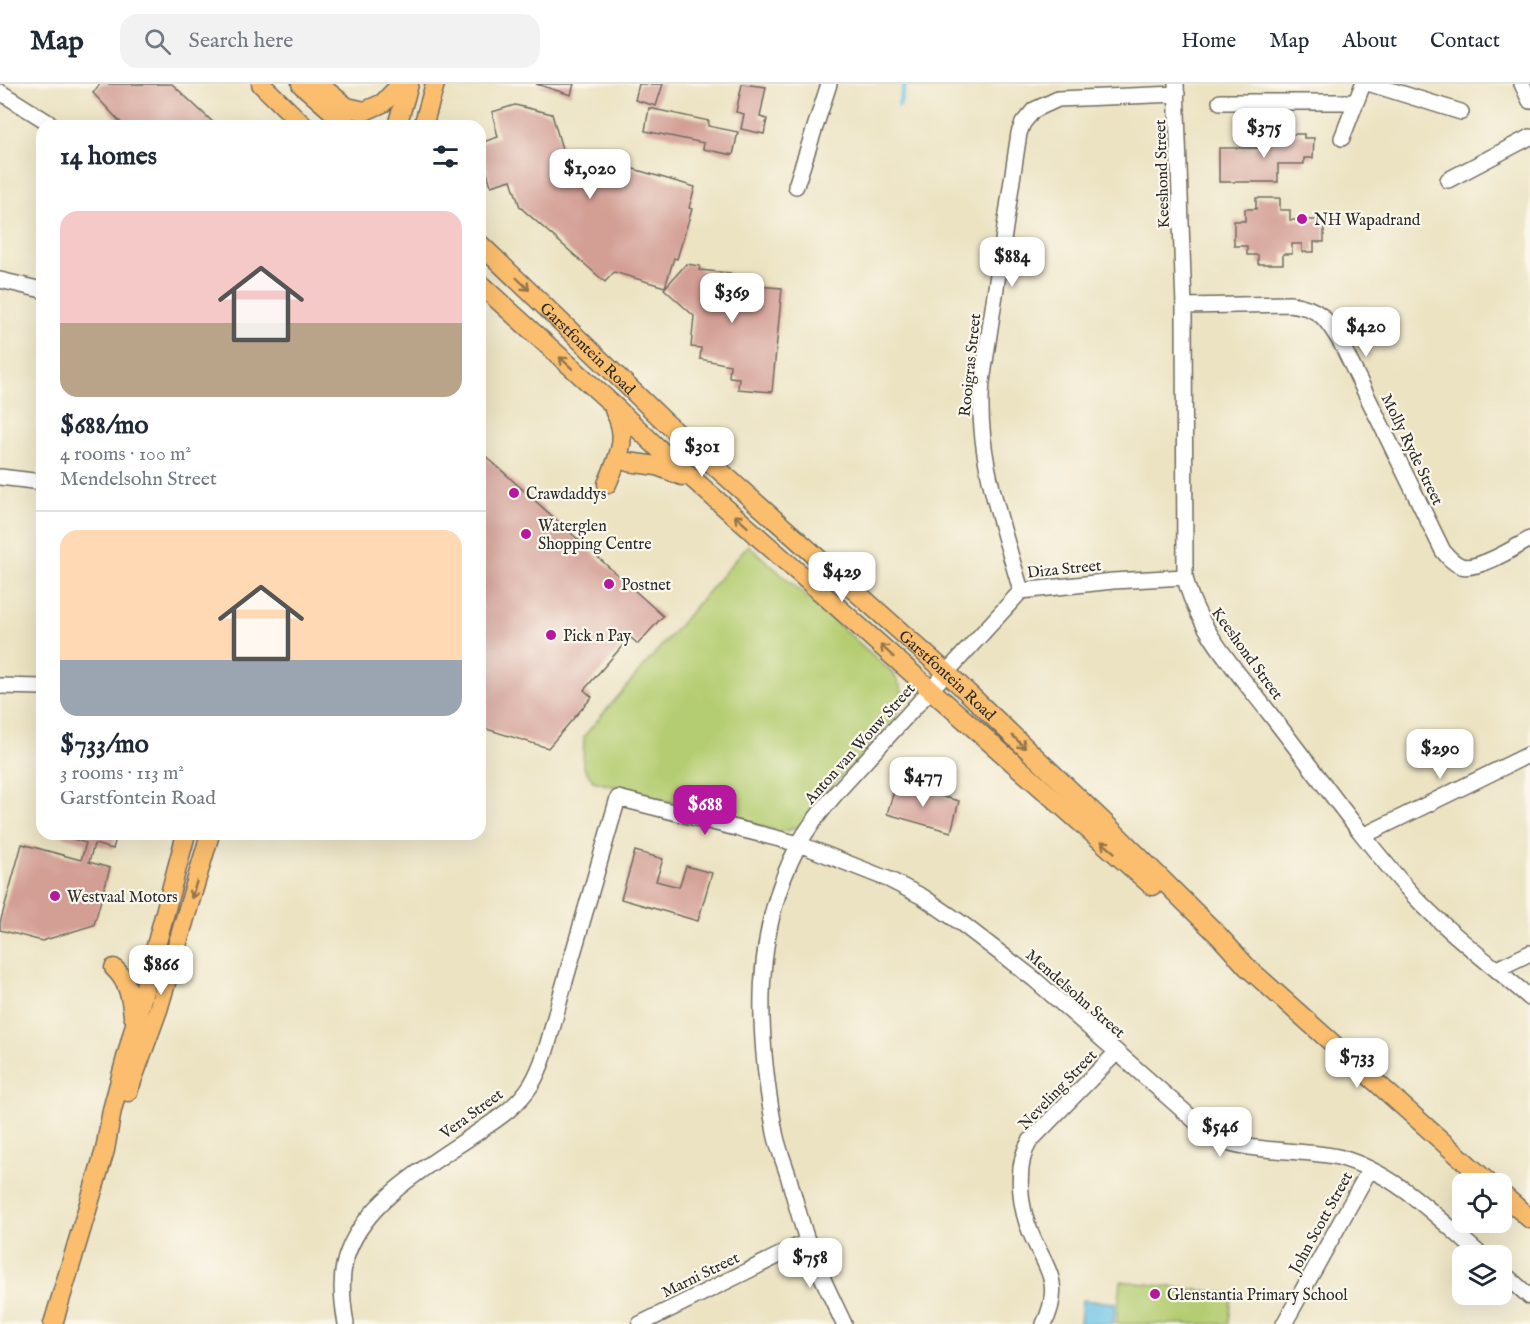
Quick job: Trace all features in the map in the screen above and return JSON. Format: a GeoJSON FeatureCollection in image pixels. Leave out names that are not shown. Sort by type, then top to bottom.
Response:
{"type":"FeatureCollection","features":[{"type":"Feature","properties":{"kind":"main road"},"geometry":{"type":"LineString","coordinates":[[261,84],[298,120]]}},
{"type":"Feature","properties":{"kind":"main road"},"geometry":{"type":"LineString","coordinates":[[302,85],[322,87],[347,107],[357,111],[366,111],[383,104],[401,84]]}},
{"type":"Feature","properties":{"kind":"main road"},"geometry":{"type":"LineString","coordinates":[[399,120],[409,84]]}},
{"type":"Feature","properties":{"kind":"main road"},"geometry":{"type":"LineString","coordinates":[[425,120],[435,84]]}},
{"type":"Feature","properties":{"kind":"main road"},"geometry":{"type":"LineString","coordinates":[[302,85],[342,120]]}},
{"type":"Feature","properties":{"kind":"main road","name":"Garstfontein Road"},"geometry":{"type":"LineString","coordinates":[[486,250],[666,422],[946,672],[1116,834],[1220,936],[1248,967]]}},
{"type":"Feature","properties":{"kind":"main road","name":"Garstfontein Road"},"geometry":{"type":"LineString","coordinates":[[486,290],[649,440],[1226,951],[1248,967],[1478,1173]]}},
{"type":"Feature","properties":{"kind":"main road"},"geometry":{"type":"LineString","coordinates":[[607,484],[622,442],[620,420],[610,402]]}},
{"type":"Feature","properties":{"kind":"main road"},"geometry":{"type":"LineString","coordinates":[[628,462],[657,466],[698,483]]}},
{"type":"Feature","properties":{"kind":"main road"},"geometry":{"type":"LineString","coordinates":[[105,1150],[112,1110],[184,840]]}},
{"type":"Feature","properties":{"kind":"main road"},"geometry":{"type":"LineString","coordinates":[[53,1324],[105,1150],[158,1010],[208,840]]}},
{"type":"Feature","properties":{"kind":"main road"},"geometry":{"type":"LineString","coordinates":[[150,969],[166,956],[178,940]]}},
{"type":"Feature","properties":{"kind":"main road"},"geometry":{"type":"LineString","coordinates":[[114,968],[126,983],[130,994],[134,1026]]}},
{"type":"Feature","properties":{"kind":"main road"},"geometry":{"type":"LineString","coordinates":[[150,969],[158,1010]]}},
{"type":"Feature","properties":{"kind":"main road"},"geometry":{"type":"LineString","coordinates":[[1512,1203],[1530,1219]]}},
{"type":"Feature","properties":{"kind":"street"},"geometry":{"type":"LineString","coordinates":[[796,186],[829,84]]}},
{"type":"Feature","properties":{"kind":"street"},"geometry":{"type":"LineString","coordinates":[[1342,138],[1363,84]]}},
{"type":"Feature","properties":{"kind":"street"},"geometry":{"type":"LineString","coordinates":[[1371,84],[1461,112]]}},
{"type":"Feature","properties":{"kind":"street"},"geometry":{"type":"LineString","coordinates":[[1522,84],[1530,101]]}},
{"type":"Feature","properties":{"kind":"street","name":"Keeshond Street"},"geometry":{"type":"LineString","coordinates":[[1176,89],[1184,306],[1185,577],[1196,611],[1236,670],[1416,897],[1452,932],[1530,998]]}},
{"type":"Feature","properties":{"kind":"street","name":"Rooigras Street"},"geometry":{"type":"LineString","coordinates":[[1021,591],[982,441],[980,414],[982,382],[1019,133],[1023,123],[1034,110],[1058,99],[1176,89]]}},
{"type":"Feature","properties":{"kind":"street"},"geometry":{"type":"LineString","coordinates":[[0,92],[44,120]]}},
{"type":"Feature","properties":{"kind":"street"},"geometry":{"type":"LineString","coordinates":[[1220,102],[1356,102]]}},
{"type":"Feature","properties":{"kind":"street"},"geometry":{"type":"LineString","coordinates":[[1448,180],[1530,137]]}},
{"type":"Feature","properties":{"kind":"street"},"geometry":{"type":"LineString","coordinates":[[0,280],[36,289]]}},
{"type":"Feature","properties":{"kind":"street","name":"Molly Ryde Street"},"geometry":{"type":"LineString","coordinates":[[1184,306],[1290,304],[1313,310],[1328,320],[1443,550],[1461,566],[1477,566],[1530,539]]}},
{"type":"Feature","properties":{"kind":"street"},"geometry":{"type":"LineString","coordinates":[[0,477],[36,481]]}},
{"type":"Feature","properties":{"kind":"street","name":"Diza Street"},"geometry":{"type":"LineString","coordinates":[[946,672],[1021,591],[1113,581],[1185,577]]}},
{"type":"Feature","properties":{"kind":"street","name":"Anton van Wouw Street"},"geometry":{"type":"LineString","coordinates":[[844,1324],[808,1241],[773,1126],[760,1008],[762,970],[769,932],[784,876],[799,844],[838,790],[946,672]]}},
{"type":"Feature","properties":{"kind":"street"},"geometry":{"type":"LineString","coordinates":[[0,686],[36,687]]}},
{"type":"Feature","properties":{"kind":"street"},"geometry":{"type":"LineString","coordinates":[[1365,835],[1530,754]]}},
{"type":"Feature","properties":{"kind":"street","name":"Mendelsohn Street"},"geometry":{"type":"LineString","coordinates":[[618,798],[799,844],[890,880],[935,904],[1034,979],[1194,1122],[1221,1141],[1243,1146],[1321,1154],[1352,1161],[1400,1187],[1469,1245]]}},
{"type":"Feature","properties":{"kind":"street","name":"Vera Street"},"geometry":{"type":"LineString","coordinates":[[346,1324],[343,1270],[348,1251],[369,1217],[404,1183],[504,1114],[524,1095],[532,1083],[548,1038],[618,798]]}},
{"type":"Feature","properties":{"kind":"street"},"geometry":{"type":"LineString","coordinates":[[1497,969],[1530,953]]}},
{"type":"Feature","properties":{"kind":"street","name":"Neveling Street"},"geometry":{"type":"LineString","coordinates":[[1044,1324],[1052,1304],[1052,1283],[1025,1216],[1021,1188],[1023,1159],[1030,1141],[1117,1052]]}},
{"type":"Feature","properties":{"kind":"street","name":"John Scott Street"},"geometry":{"type":"LineString","coordinates":[[1284,1324],[1370,1169]]}},
{"type":"Feature","properties":{"kind":"street","name":"Marni Street"},"geometry":{"type":"LineString","coordinates":[[640,1324],[808,1241]]}},
{"type":"Feature","properties":{"kind":"street"},"geometry":{"type":"LineString","coordinates":[[1512,1281],[1530,1297]]}},
{"type":"Feature","properties":{"kind":"green space"},"geometry":{"type":"Polygon","coordinates":[[[748,545],[894,674],[903,697],[903,702],[894,720],[819,800],[803,826],[781,832],[593,781],[583,766],[584,736],[748,545]]]}},
{"type":"Feature","properties":{"kind":"green space"},"geometry":{"type":"Polygon","coordinates":[[[1121,1281],[1232,1294],[1229,1324],[1116,1324],[1121,1281]]]}},
{"type":"Feature","properties":{"kind":"water"},"geometry":{"type":"Polygon","coordinates":[[[1082,1300],[1116,1303],[1113,1324],[1080,1324],[1082,1300]]]}},
{"type":"Feature","properties":{"kind":"building"},"geometry":{"type":"Polygon","coordinates":[[[100,84],[172,84],[211,120],[118,120],[93,93],[100,84]]]}},
{"type":"Feature","properties":{"kind":"building"},"geometry":{"type":"Polygon","coordinates":[[[536,84],[574,84],[571,95],[536,84]]]}},
{"type":"Feature","properties":{"kind":"building"},"geometry":{"type":"Polygon","coordinates":[[[639,84],[663,84],[656,106],[635,100],[639,84]]]}},
{"type":"Feature","properties":{"kind":"building"},"geometry":{"type":"Polygon","coordinates":[[[742,84],[766,87],[760,117],[767,119],[764,134],[741,129],[744,114],[736,112],[742,84]]]}},
{"type":"Feature","properties":{"kind":"building"},"geometry":{"type":"Polygon","coordinates":[[[515,105],[552,114],[570,177],[582,180],[589,156],[695,187],[689,208],[692,209],[677,259],[674,258],[665,287],[614,272],[605,282],[520,207],[511,180],[491,186],[486,169],[486,141],[498,137],[492,112],[515,105]]]}},
{"type":"Feature","properties":{"kind":"building"},"geometry":{"type":"Polygon","coordinates":[[[649,108],[709,121],[708,126],[738,132],[733,155],[703,149],[704,143],[645,131],[649,108]]]}},
{"type":"Feature","properties":{"kind":"building"},"geometry":{"type":"Polygon","coordinates":[[[1280,134],[1304,134],[1304,138],[1314,138],[1313,158],[1304,158],[1304,164],[1278,164],[1278,182],[1219,182],[1219,148],[1258,148],[1258,141],[1280,141],[1280,134]]]}},
{"type":"Feature","properties":{"kind":"building"},"geometry":{"type":"Polygon","coordinates":[[[1256,198],[1280,198],[1280,210],[1290,210],[1290,220],[1324,220],[1324,242],[1314,242],[1314,252],[1302,252],[1302,244],[1292,244],[1292,254],[1283,254],[1283,264],[1258,264],[1258,255],[1247,255],[1247,246],[1234,246],[1234,221],[1245,221],[1245,209],[1256,209],[1256,198]]]}},
{"type":"Feature","properties":{"kind":"building"},"geometry":{"type":"Polygon","coordinates":[[[686,264],[700,266],[699,270],[730,273],[729,284],[782,288],[772,392],[738,389],[739,378],[729,377],[730,365],[700,359],[701,348],[691,347],[694,316],[664,289],[686,264]]]}},
{"type":"Feature","properties":{"kind":"building","name":"Waterglen Shopping Centre"},"geometry":{"type":"Polygon","coordinates":[[[486,456],[663,616],[638,644],[630,637],[584,690],[592,697],[548,748],[486,729],[486,456]]]}},
{"type":"Feature","properties":{"kind":"building"},"geometry":{"type":"Polygon","coordinates":[[[896,784],[959,801],[951,832],[887,814],[896,784]]]}},
{"type":"Feature","properties":{"kind":"building","name":"Westvaal Motors"},"geometry":{"type":"Polygon","coordinates":[[[76,840],[115,840],[113,849],[94,844],[89,862],[110,868],[94,925],[42,941],[0,930],[22,844],[81,860],[86,843],[76,840]]]}},
{"type":"Feature","properties":{"kind":"building"},"geometry":{"type":"Polygon","coordinates":[[[635,851],[663,859],[656,881],[679,887],[686,866],[712,873],[698,921],[621,899],[635,851]]]}},
{"type":"Feature","properties":{"kind":"waterway"},"geometry":{"type":"LineString","coordinates":[[899,105],[905,84]]}},
{"type":"Feature","properties":{"kind":"place","name":"NH Wapadrand"},"geometry":{"type":"Point","coordinates":[1302,219]}},
{"type":"Feature","properties":{"kind":"place","name":"Crawdaddys"},"geometry":{"type":"Point","coordinates":[514,493]}},
{"type":"Feature","properties":{"kind":"place","name":"Waterglen Shopping Centre"},"geometry":{"type":"Point","coordinates":[526,534]}},
{"type":"Feature","properties":{"kind":"place","name":"Postnet"},"geometry":{"type":"Point","coordinates":[609,584]}},
{"type":"Feature","properties":{"kind":"place","name":"Pick n Pay"},"geometry":{"type":"Point","coordinates":[551,635]}},
{"type":"Feature","properties":{"kind":"place","name":"Westvaal Motors"},"geometry":{"type":"Point","coordinates":[55,896]}},
{"type":"Feature","properties":{"kind":"place","name":"Glenstantia Primary School"},"geometry":{"type":"Point","coordinates":[1155,1294]}}]}
